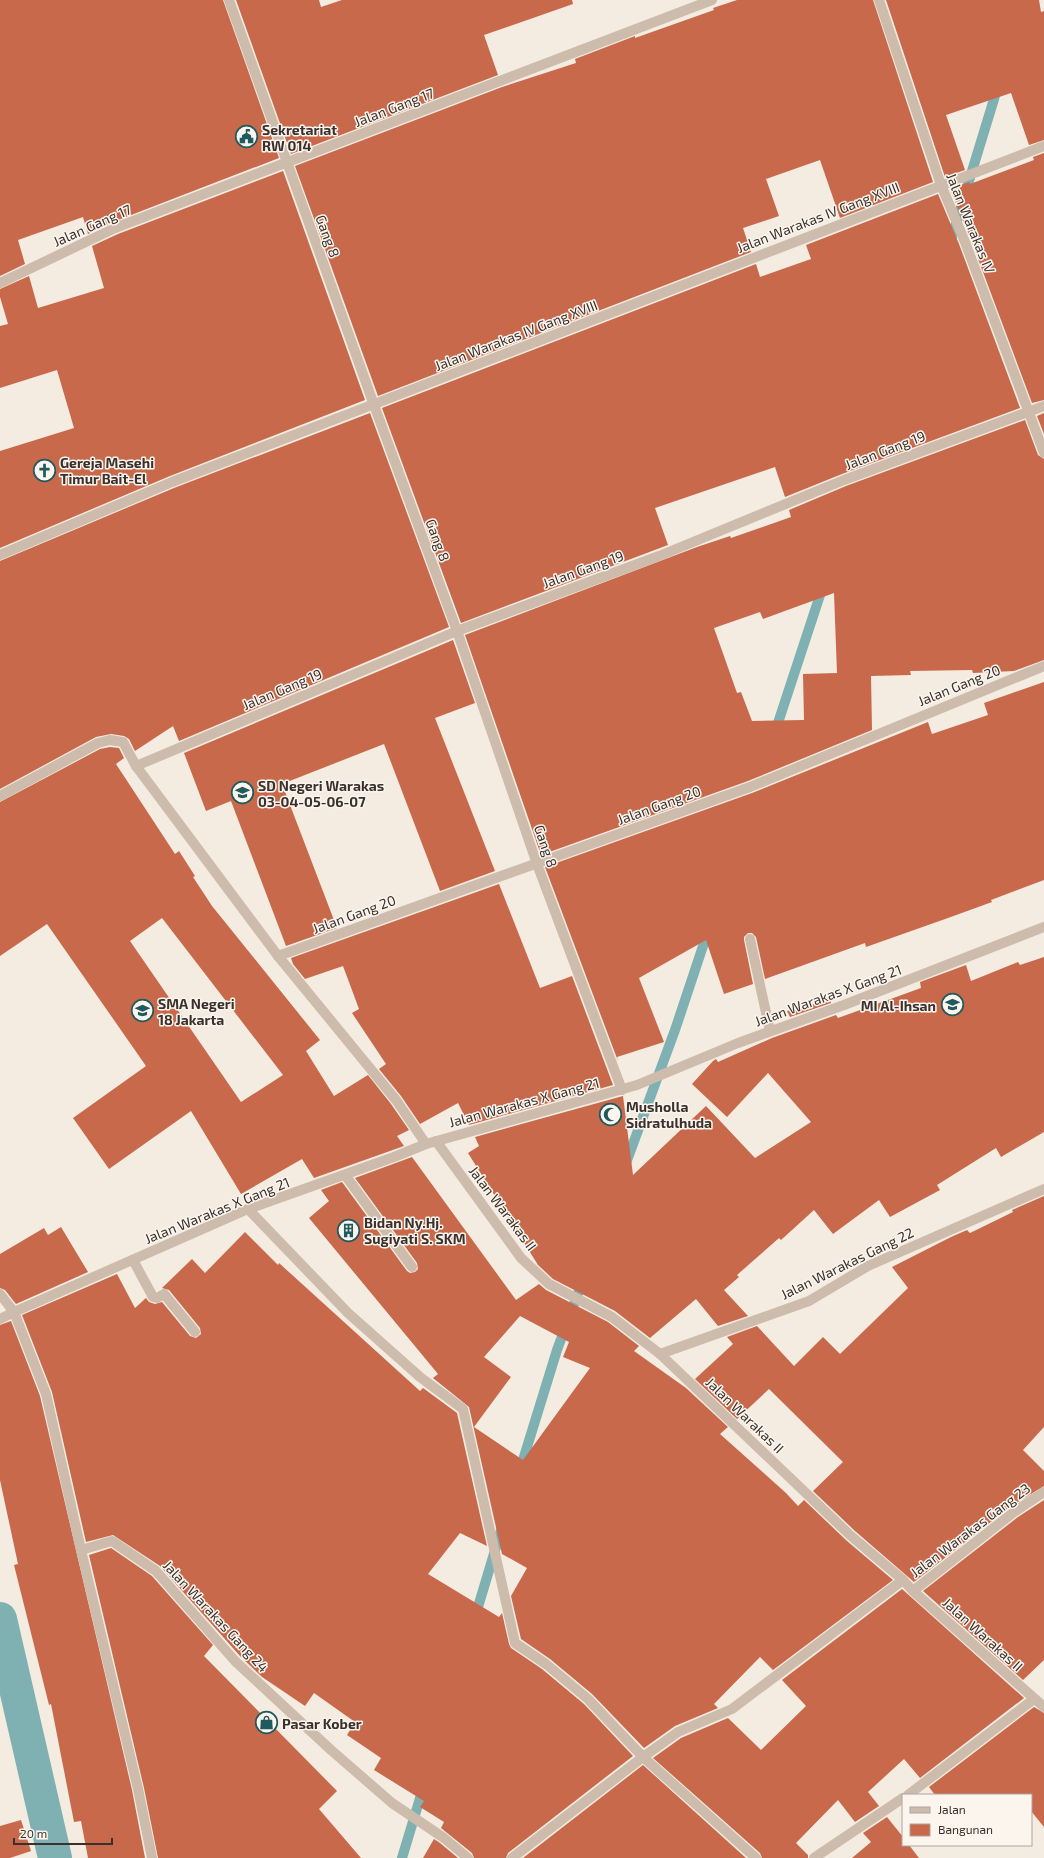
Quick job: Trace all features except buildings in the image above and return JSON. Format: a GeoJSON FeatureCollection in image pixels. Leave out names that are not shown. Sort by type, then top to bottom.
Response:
{"type":"FeatureCollection","features":[{"type":"Feature","properties":{"kind":"street","name":"Gang 8"},"geometry":{"type":"LineString","coordinates":[[229,0],[374,406],[457,631],[536,864],[622,1090]]}},
{"type":"Feature","properties":{"kind":"street","name":"Jalan Gang 17"},"geometry":{"type":"LineString","coordinates":[[0,283],[115,228],[712,0]]}},
{"type":"Feature","properties":{"kind":"street","name":"Jalan Warakas IV"},"geometry":{"type":"LineString","coordinates":[[879,0],[941,185],[965,242],[1044,453]]}},
{"type":"Feature","properties":{"kind":"street","name":"Jalan Warakas IV Gang XVIII"},"geometry":{"type":"LineString","coordinates":[[0,555],[172,482],[374,406],[953,180],[1044,146]]}},
{"type":"Feature","properties":{"kind":"street","name":"Jalan Gang 19"},"geometry":{"type":"LineString","coordinates":[[136,766],[457,631],[659,556],[844,480],[1044,406]]}},
{"type":"Feature","properties":{"kind":"street","name":"Jalan Gang 20"},"geometry":{"type":"LineString","coordinates":[[278,956],[750,787],[1044,666]]}},
{"type":"Feature","properties":{"kind":"street"},"geometry":{"type":"LineString","coordinates":[[0,796],[98,743],[110,740],[123,742],[136,766],[278,956],[396,1100],[426,1144]]}},
{"type":"Feature","properties":{"kind":"street","name":"Jalan Warakas X Gang 21"},"geometry":{"type":"LineString","coordinates":[[0,1319],[248,1209],[345,1175],[426,1144],[622,1090],[652,1080],[698,1061],[738,1042],[844,1005],[1044,927]]}},
{"type":"Feature","properties":{"kind":"street"},"geometry":{"type":"LineString","coordinates":[[750,939],[770,1031]]}},
{"type":"Feature","properties":{"kind":"street","name":"Jalan Warakas II"},"geometry":{"type":"LineString","coordinates":[[436,1141],[521,1258],[549,1284],[612,1317],[660,1354],[851,1536],[903,1580],[913,1591],[1044,1707]]}},
{"type":"Feature","properties":{"kind":"street"},"geometry":{"type":"LineString","coordinates":[[345,1175],[412,1267]]}},
{"type":"Feature","properties":{"kind":"street","name":"Jalan Warakas Gang 22"},"geometry":{"type":"LineString","coordinates":[[660,1354],[809,1301],[868,1266],[1044,1189]]}},
{"type":"Feature","properties":{"kind":"street"},"geometry":{"type":"LineString","coordinates":[[248,1209],[348,1314],[420,1377],[463,1409],[515,1643],[546,1664],[588,1699],[643,1757],[756,1858]]}},
{"type":"Feature","properties":{"kind":"street"},"geometry":{"type":"LineString","coordinates":[[133,1260],[153,1297],[157,1298],[164,1294],[195,1332]]}},
{"type":"Feature","properties":{"kind":"street"},"geometry":{"type":"LineString","coordinates":[[0,1294],[14,1312],[46,1394],[81,1550],[138,1790],[152,1858]]}},
{"type":"Feature","properties":{"kind":"street","name":"Jalan Warakas Gang 23"},"geometry":{"type":"LineString","coordinates":[[913,1591],[1014,1512],[1044,1492]]}},
{"type":"Feature","properties":{"kind":"street","name":"Jalan Warakas Gang 24"},"geometry":{"type":"LineString","coordinates":[[81,1550],[112,1541],[156,1571],[236,1661],[331,1750],[392,1803],[444,1838],[468,1858]]}},
{"type":"Feature","properties":{"kind":"street"},"geometry":{"type":"LineString","coordinates":[[512,1858],[643,1757],[678,1732],[732,1709],[903,1580]]}},
{"type":"Feature","properties":{"kind":"street"},"geometry":{"type":"LineString","coordinates":[[909,1794],[1034,1699]]}},
{"type":"Feature","properties":{"kind":"street"},"geometry":{"type":"LineString","coordinates":[[814,1858],[902,1799]]}},
{"type":"Feature","properties":{"kind":"waterway"},"geometry":{"type":"LineString","coordinates":[[950,243],[998,86]]}},
{"type":"Feature","properties":{"kind":"waterway"},"geometry":{"type":"LineString","coordinates":[[775,732],[823,586]]}},
{"type":"Feature","properties":{"kind":"waterway"},"geometry":{"type":"LineString","coordinates":[[626,1163],[675,1030],[709,928]]}},
{"type":"Feature","properties":{"kind":"waterway"},"geometry":{"type":"LineString","coordinates":[[519,1473],[557,1350],[583,1280]]}},
{"type":"Feature","properties":{"kind":"waterway"},"geometry":{"type":"LineString","coordinates":[[475,1617],[502,1527]]}},
{"type":"Feature","properties":{"kind":"waterway"},"geometry":{"type":"LineString","coordinates":[[0,1619],[55,1858]]}},
{"type":"Feature","properties":{"kind":"waterway"},"geometry":{"type":"LineString","coordinates":[[402,1858],[424,1785]]}},
{"type":"Feature","properties":{"kind":"place","name":"Sekretariat RW 014"},"geometry":{"type":"Point","coordinates":[247,137]}},
{"type":"Feature","properties":{"kind":"place","name":"Gereja Masehi Timur Bait-El"},"geometry":{"type":"Point","coordinates":[45,470]}},
{"type":"Feature","properties":{"kind":"place","name":"SD Negeri Warakas 03-04-05-06-07"},"geometry":{"type":"Point","coordinates":[242,793]}},
{"type":"Feature","properties":{"kind":"place","name":"MI Al-Ihsan"},"geometry":{"type":"Point","coordinates":[952,1005]}},
{"type":"Feature","properties":{"kind":"place","name":"SMA Negeri 18 Jakarta"},"geometry":{"type":"Point","coordinates":[143,1011]}},
{"type":"Feature","properties":{"kind":"place","name":"Musholla Sidratulhuda"},"geometry":{"type":"Point","coordinates":[610,1114]}},
{"type":"Feature","properties":{"kind":"place","name":"Bidan Ny.Hj. Sugiyati S. SKM"},"geometry":{"type":"Point","coordinates":[348,1230]}},
{"type":"Feature","properties":{"kind":"place","name":"Pasar Kober"},"geometry":{"type":"Point","coordinates":[267,1723]}}]}
